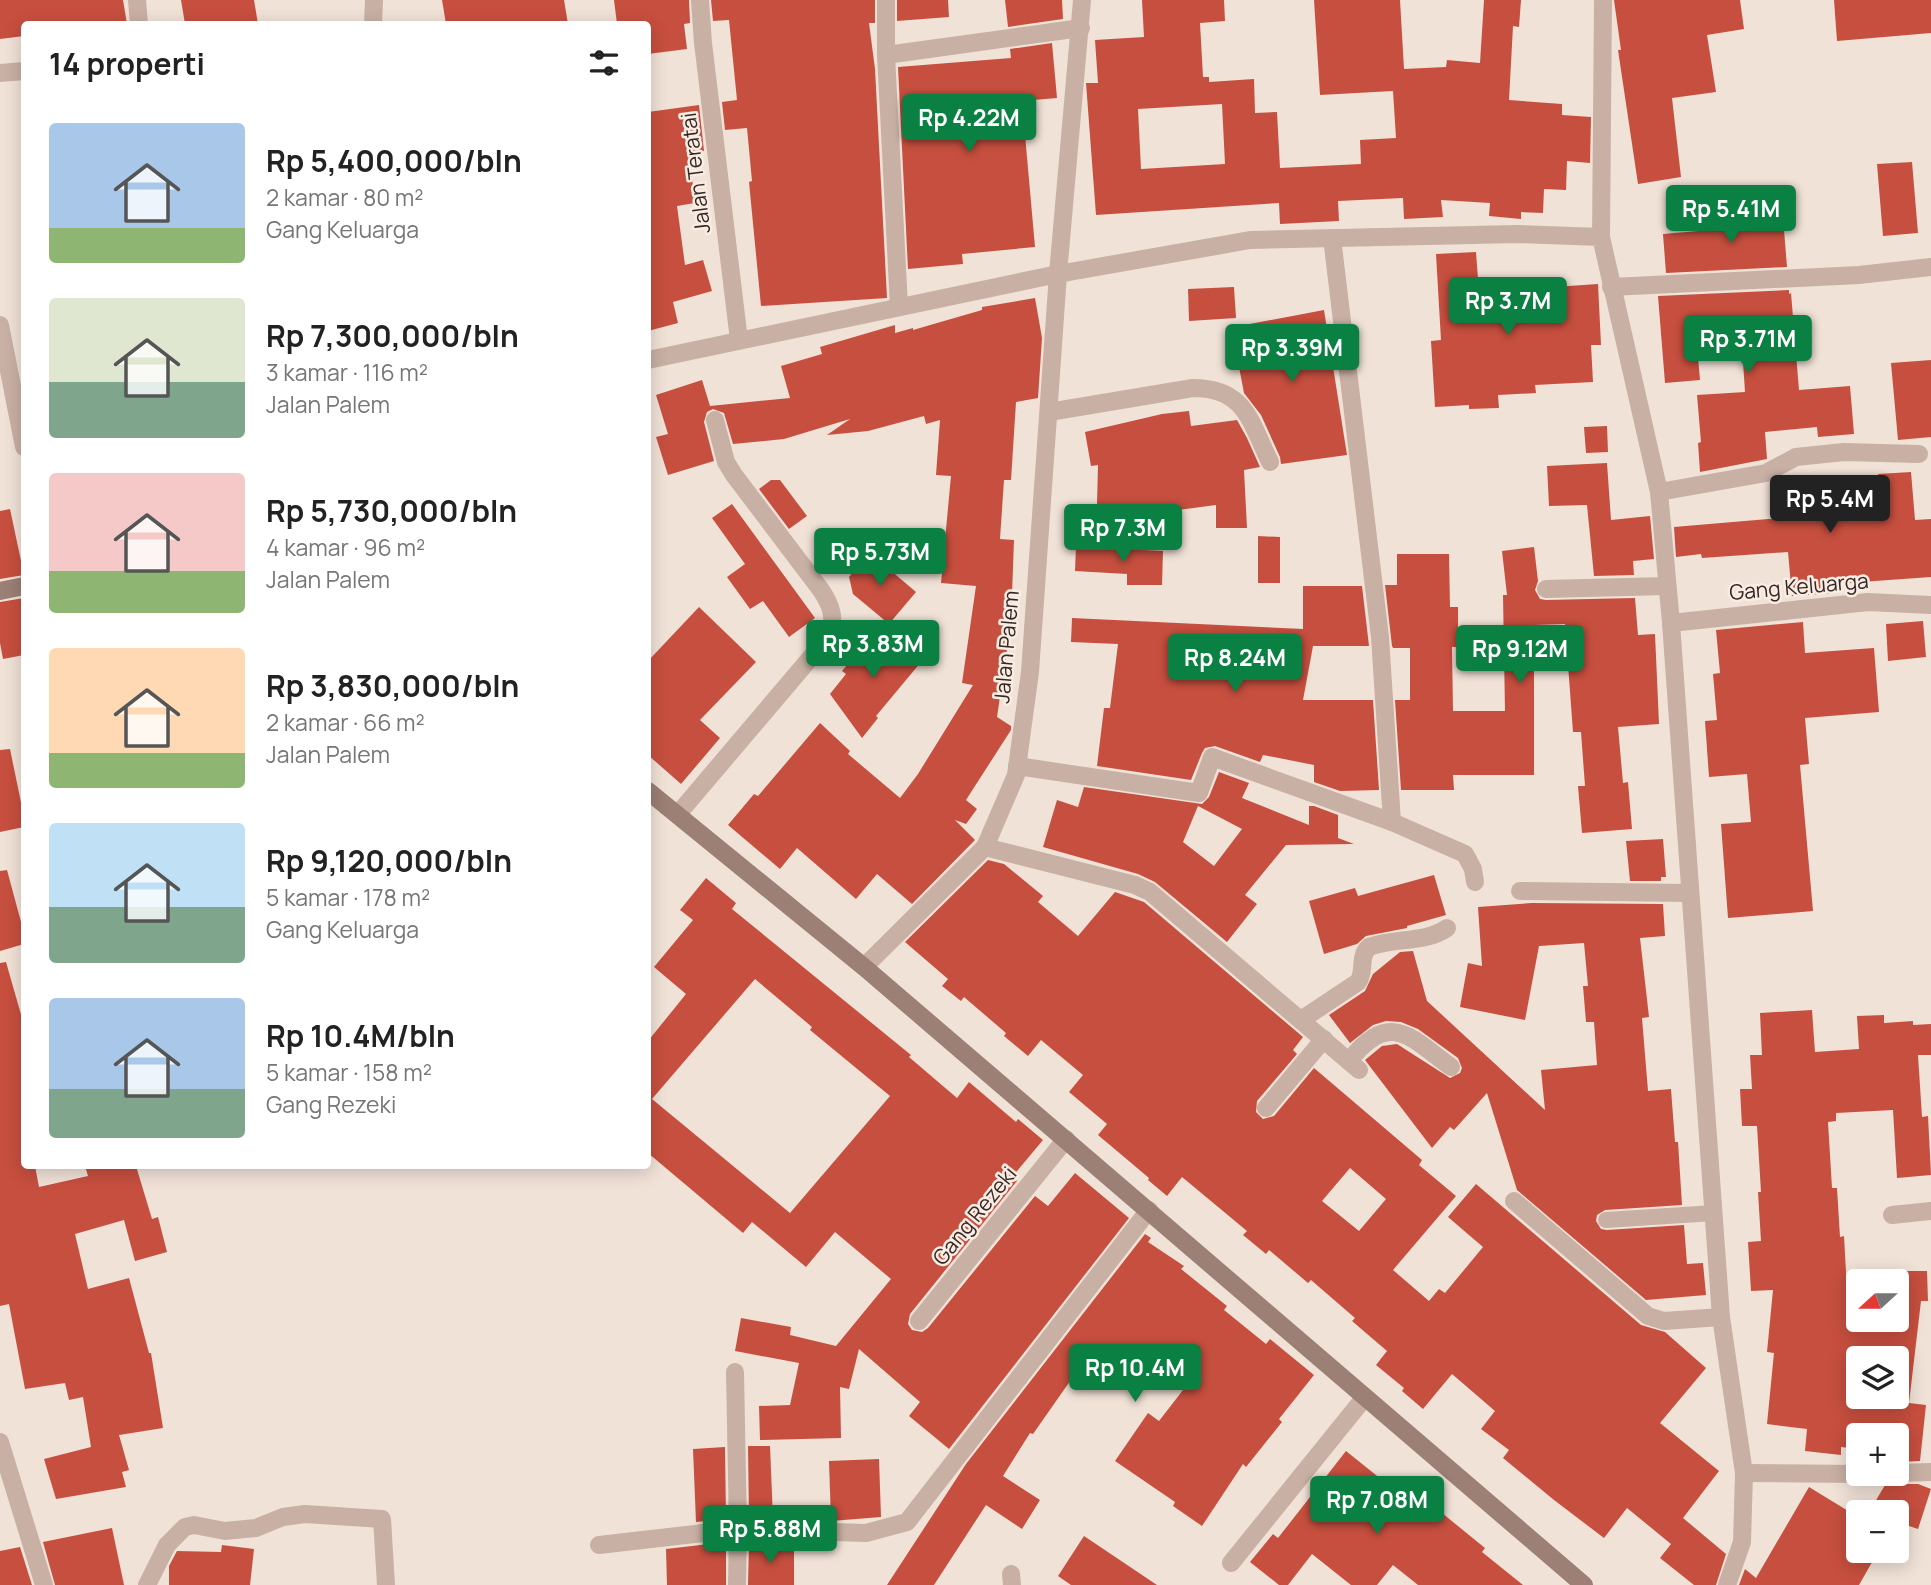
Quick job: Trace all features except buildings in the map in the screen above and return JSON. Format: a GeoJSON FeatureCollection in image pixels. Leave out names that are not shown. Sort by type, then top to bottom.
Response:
{"type":"FeatureCollection","features":[{"type":"Feature","properties":{"kind":"main road"},"geometry":{"type":"LineString","coordinates":[[0,591],[21,587]]}},
{"type":"Feature","properties":{"kind":"main road"},"geometry":{"type":"LineString","coordinates":[[651,793],[864,967],[1584,1585]]}},
{"type":"Feature","properties":{"kind":"street"},"geometry":{"type":"LineString","coordinates":[[137,0],[139,21]]}},
{"type":"Feature","properties":{"kind":"street"},"geometry":{"type":"LineString","coordinates":[[373,21],[374,0]]}},
{"type":"Feature","properties":{"kind":"street","name":"Jalan Teratai"},"geometry":{"type":"LineString","coordinates":[[700,0],[739,340]]}},
{"type":"Feature","properties":{"kind":"street"},"geometry":{"type":"LineString","coordinates":[[886,0],[886,55],[898,307]]}},
{"type":"Feature","properties":{"kind":"street","name":"Jalan Palem"},"geometry":{"type":"LineString","coordinates":[[864,967],[985,846],[1016,775],[1030,672],[1058,274],[1082,0]]}},
{"type":"Feature","properties":{"kind":"street"},"geometry":{"type":"LineString","coordinates":[[1604,0],[1601,237],[1659,492],[1671,623],[1721,1317],[1744,1474],[1742,1542],[1727,1585]]}},
{"type":"Feature","properties":{"kind":"street"},"geometry":{"type":"LineString","coordinates":[[886,55],[1081,28]]}},
{"type":"Feature","properties":{"kind":"street"},"geometry":{"type":"LineString","coordinates":[[0,73],[21,71]]}},
{"type":"Feature","properties":{"kind":"street"},"geometry":{"type":"LineString","coordinates":[[651,359],[1058,274],[1250,240],[1517,234],[1601,237]]}},
{"type":"Feature","properties":{"kind":"street"},"geometry":{"type":"LineString","coordinates":[[1332,238],[1380,637],[1392,822]]}},
{"type":"Feature","properties":{"kind":"street"},"geometry":{"type":"LineString","coordinates":[[1611,287],[1859,275],[1931,267]]}},
{"type":"Feature","properties":{"kind":"street"},"geometry":{"type":"LineString","coordinates":[[0,326],[21,432]]}},
{"type":"Feature","properties":{"kind":"street"},"geometry":{"type":"LineString","coordinates":[[1049,412],[1193,388],[1211,388],[1230,395],[1241,407],[1270,462]]}},
{"type":"Feature","properties":{"kind":"street"},"geometry":{"type":"LineString","coordinates":[[678,814],[829,636],[833,626],[833,613],[821,590],[726,462],[715,420]]}},
{"type":"Feature","properties":{"kind":"street"},"geometry":{"type":"LineString","coordinates":[[1659,492],[1766,473],[1796,457],[1844,452],[1919,454]]}},
{"type":"Feature","properties":{"kind":"street"},"geometry":{"type":"LineString","coordinates":[[1546,589],[1667,586]]}},
{"type":"Feature","properties":{"kind":"street","name":"Gang Keluarga"},"geometry":{"type":"LineString","coordinates":[[1671,623],[1868,602],[1931,605]]}},
{"type":"Feature","properties":{"kind":"street"},"geometry":{"type":"LineString","coordinates":[[1017,766],[1199,793],[1212,757],[1392,822],[1465,853],[1473,869],[1475,882]]}},
{"type":"Feature","properties":{"kind":"street"},"geometry":{"type":"LineString","coordinates":[[985,846],[1135,885],[1150,892],[1354,1066],[1366,1043],[1374,1037],[1393,1031],[1406,1034],[1451,1067]]}},
{"type":"Feature","properties":{"kind":"street"},"geometry":{"type":"LineString","coordinates":[[1520,891],[1690,893]]}},
{"type":"Feature","properties":{"kind":"street"},"geometry":{"type":"LineString","coordinates":[[1301,1020],[1358,982],[1362,973],[1363,956],[1369,947],[1400,939],[1428,938],[1447,928]]}},
{"type":"Feature","properties":{"kind":"street"},"geometry":{"type":"LineString","coordinates":[[1266,1108],[1324,1039]]}},
{"type":"Feature","properties":{"kind":"street","name":"Gang Rezeki"},"geometry":{"type":"LineString","coordinates":[[919,1321],[1066,1139]]}},
{"type":"Feature","properties":{"kind":"street"},"geometry":{"type":"LineString","coordinates":[[1514,1201],[1648,1317],[1664,1321],[1721,1317]]}},
{"type":"Feature","properties":{"kind":"street"},"geometry":{"type":"LineString","coordinates":[[600,1545],[738,1529],[866,1532],[907,1522],[1149,1210]]}},
{"type":"Feature","properties":{"kind":"street"},"geometry":{"type":"LineString","coordinates":[[1892,1215],[1931,1211]]}},
{"type":"Feature","properties":{"kind":"street"},"geometry":{"type":"LineString","coordinates":[[735,1372],[737,1585]]}},
{"type":"Feature","properties":{"kind":"street"},"geometry":{"type":"LineString","coordinates":[[1231,1563],[1365,1397]]}},
{"type":"Feature","properties":{"kind":"street"},"geometry":{"type":"LineString","coordinates":[[0,1442],[44,1585]]}},
{"type":"Feature","properties":{"kind":"street"},"geometry":{"type":"LineString","coordinates":[[1909,1473],[1931,1472]]}},
{"type":"Feature","properties":{"kind":"street"},"geometry":{"type":"LineString","coordinates":[[1744,1474],[1846,1474]]}},
{"type":"Feature","properties":{"kind":"street"},"geometry":{"type":"LineString","coordinates":[[147,1585],[167,1545],[185,1527],[194,1525],[225,1531],[256,1528],[283,1517],[317,1514],[382,1519],[386,1585]]}},
{"type":"Feature","properties":{"kind":"lane"},"geometry":{"type":"LineString","coordinates":[[1606,1220],[1714,1213]]}}]}
